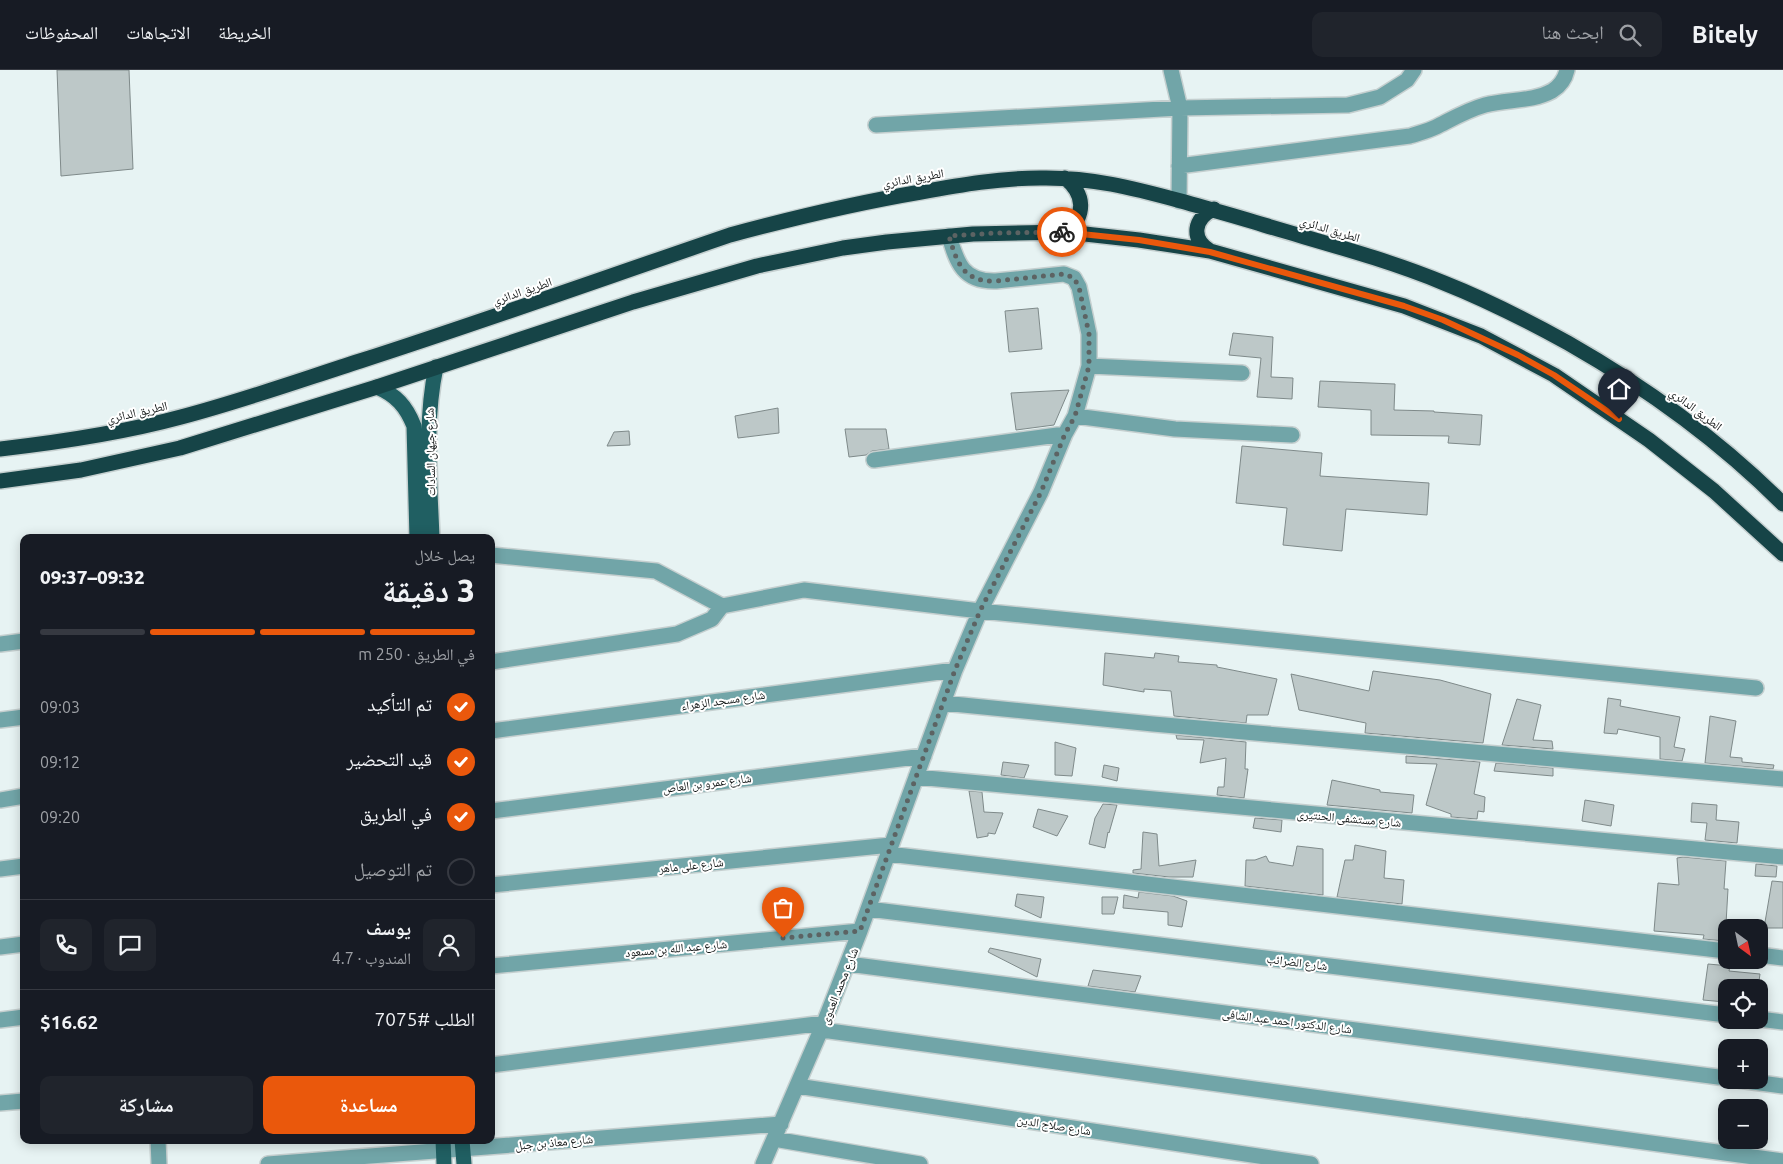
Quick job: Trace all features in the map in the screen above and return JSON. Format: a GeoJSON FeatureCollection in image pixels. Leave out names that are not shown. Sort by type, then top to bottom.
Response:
{"type":"FeatureCollection","features":[{"type":"Feature","properties":{"kind":"highway","name":"الطريق الدائري"},"geometry":{"type":"LineString","coordinates":[[0,449],[55,443],[109,434],[181,417],[392,351],[730,234],[877,200],[938,189],[1016,179],[1065,178],[1123,186],[1214,210],[1402,266],[1480,298],[1531,323],[1608,366],[1678,413],[1743,466],[1783,504]]}},
{"type":"Feature","properties":{"kind":"highway"},"geometry":{"type":"LineString","coordinates":[[1065,178],[1078,191],[1080,200],[1079,218],[1067,232]]}},
{"type":"Feature","properties":{"kind":"highway"},"geometry":{"type":"LineString","coordinates":[[1210,252],[1198,241],[1197,233],[1201,218],[1214,210]]}},
{"type":"Feature","properties":{"kind":"highway"},"geometry":{"type":"LineString","coordinates":[[0,481],[81,470],[180,448],[377,387],[633,302],[757,266],[886,242],[1020,232],[1067,232],[1139,240],[1210,252],[1404,306],[1458,326],[1518,355],[1589,398],[1669,454],[1721,496],[1783,554]]}},
{"type":"Feature","properties":{"kind":"main road","name":"شارع جيهان السادات"},"geometry":{"type":"LineString","coordinates":[[432,534],[428,424],[429,405],[436,367]]}},
{"type":"Feature","properties":{"kind":"main road","name":"شارع جيهان السادات"},"geometry":{"type":"LineString","coordinates":[[377,387],[390,392],[401,401],[409,413],[414,426],[417,534]]}},
{"type":"Feature","properties":{"kind":"street"},"geometry":{"type":"LineString","coordinates":[[1171,70],[1180,108],[1179,201]]}},
{"type":"Feature","properties":{"kind":"street"},"geometry":{"type":"LineString","coordinates":[[876,125],[1180,108],[1348,104],[1380,97],[1407,80],[1414,70]]}},
{"type":"Feature","properties":{"kind":"street"},"geometry":{"type":"LineString","coordinates":[[1179,166],[1410,136],[1434,128],[1469,110],[1484,105],[1540,97],[1554,90],[1565,78],[1567,70]]}},
{"type":"Feature","properties":{"kind":"street","name":"شارع محمد العدوى"},"geometry":{"type":"LineString","coordinates":[[763,1164],[848,964],[955,670],[980,611],[1041,492],[1065,434],[1075,416],[1089,366],[1089,334],[1079,287],[1074,278],[1064,274],[996,281],[977,279],[961,268],[956,259],[949,236]]}},
{"type":"Feature","properties":{"kind":"street"},"geometry":{"type":"LineString","coordinates":[[1089,366],[1242,373]]}},
{"type":"Feature","properties":{"kind":"street"},"geometry":{"type":"LineString","coordinates":[[1075,416],[1175,429],[1292,436]]}},
{"type":"Feature","properties":{"kind":"street"},"geometry":{"type":"LineString","coordinates":[[874,460],[1065,434]]}},
{"type":"Feature","properties":{"kind":"street"},"geometry":{"type":"LineString","coordinates":[[495,555],[656,571],[722,606],[804,590],[980,611],[1756,688]]}},
{"type":"Feature","properties":{"kind":"street"},"geometry":{"type":"LineString","coordinates":[[495,661],[677,634],[712,618],[722,606]]}},
{"type":"Feature","properties":{"kind":"street"},"geometry":{"type":"LineString","coordinates":[[0,644],[20,642]]}},
{"type":"Feature","properties":{"kind":"street","name":"شارع مسجد الزهراء"},"geometry":{"type":"LineString","coordinates":[[495,730],[955,670]]}},
{"type":"Feature","properties":{"kind":"street"},"geometry":{"type":"LineString","coordinates":[[943,703],[1153,724],[1783,779]]}},
{"type":"Feature","properties":{"kind":"street"},"geometry":{"type":"LineString","coordinates":[[0,720],[20,717]]}},
{"type":"Feature","properties":{"kind":"street","name":"شارع عمرو بن العاص"},"geometry":{"type":"LineString","coordinates":[[495,810],[924,756]]}},
{"type":"Feature","properties":{"kind":"street","name":"شارع مستشفى الحنتيرى"},"geometry":{"type":"LineString","coordinates":[[916,777],[1655,847],[1783,857]]}},
{"type":"Feature","properties":{"kind":"street"},"geometry":{"type":"LineString","coordinates":[[0,800],[20,797]]}},
{"type":"Feature","properties":{"kind":"street","name":"شارع على ماهر"},"geometry":{"type":"LineString","coordinates":[[495,885],[889,850],[1718,950]]}},
{"type":"Feature","properties":{"kind":"street"},"geometry":{"type":"LineString","coordinates":[[0,869],[20,866]]}},
{"type":"Feature","properties":{"kind":"street","name":"شارع الضرائب"},"geometry":{"type":"LineString","coordinates":[[868,909],[1718,1014]]}},
{"type":"Feature","properties":{"kind":"street","name":"شارع عبد الله بن مسعود"},"geometry":{"type":"LineString","coordinates":[[495,966],[860,931]]}},
{"type":"Feature","properties":{"kind":"street"},"geometry":{"type":"LineString","coordinates":[[0,947],[20,944]]}},
{"type":"Feature","properties":{"kind":"street"},"geometry":{"type":"LineString","coordinates":[[1768,956],[1783,958]]}},
{"type":"Feature","properties":{"kind":"street","name":"شارع الدكتور احمد عبد الشافى"},"geometry":{"type":"LineString","coordinates":[[848,964],[1718,1077]]}},
{"type":"Feature","properties":{"kind":"street"},"geometry":{"type":"LineString","coordinates":[[0,1020],[20,1018]]}},
{"type":"Feature","properties":{"kind":"street"},"geometry":{"type":"LineString","coordinates":[[1768,1020],[1783,1022]]}},
{"type":"Feature","properties":{"kind":"street"},"geometry":{"type":"LineString","coordinates":[[495,1065],[823,1026],[1783,1161]]}},
{"type":"Feature","properties":{"kind":"street"},"geometry":{"type":"LineString","coordinates":[[1768,1084],[1783,1086]]}},
{"type":"Feature","properties":{"kind":"street","name":"شارع صلاح الدين"},"geometry":{"type":"LineString","coordinates":[[797,1086],[1311,1164]]}},
{"type":"Feature","properties":{"kind":"street"},"geometry":{"type":"LineString","coordinates":[[0,1104],[20,1102]]}},
{"type":"Feature","properties":{"kind":"street","name":"شارع معاذ بن جبل"},"geometry":{"type":"LineString","coordinates":[[268,1164],[463,1151],[781,1124]]}},
{"type":"Feature","properties":{"kind":"street"},"geometry":{"type":"LineString","coordinates":[[774,1139],[920,1164]]}},
{"type":"Feature","properties":{"kind":"street"},"geometry":{"type":"LineString","coordinates":[[158,1144],[159,1164]]}},
{"type":"Feature","properties":{"kind":"building"},"geometry":{"type":"Polygon","coordinates":[[[57,70],[129,70],[133,169],[61,176],[57,70]]]}},
{"type":"Feature","properties":{"kind":"building"},"geometry":{"type":"Polygon","coordinates":[[[1038,308],[1042,349],[1009,352],[1005,311],[1038,308]]]}},
{"type":"Feature","properties":{"kind":"building"},"geometry":{"type":"Polygon","coordinates":[[[1233,333],[1273,337],[1271,377],[1293,378],[1292,399],[1257,397],[1261,358],[1229,355],[1233,333]]]}},
{"type":"Feature","properties":{"kind":"building"},"geometry":{"type":"Polygon","coordinates":[[[1320,381],[1395,384],[1394,410],[1482,415],[1480,445],[1448,443],[1449,436],[1371,435],[1371,410],[1318,407],[1320,381]]]}},
{"type":"Feature","properties":{"kind":"building"},"geometry":{"type":"Polygon","coordinates":[[[1069,390],[1054,425],[1016,430],[1011,393],[1069,390]]]}},
{"type":"Feature","properties":{"kind":"building"},"geometry":{"type":"Polygon","coordinates":[[[778,408],[779,433],[738,438],[735,416],[778,408]]]}},
{"type":"Feature","properties":{"kind":"building"},"geometry":{"type":"Polygon","coordinates":[[[845,429],[886,429],[889,449],[849,457],[845,429]]]}},
{"type":"Feature","properties":{"kind":"building"},"geometry":{"type":"Polygon","coordinates":[[[629,431],[630,445],[607,446],[614,432],[629,431]]]}},
{"type":"Feature","properties":{"kind":"building"},"geometry":{"type":"Polygon","coordinates":[[[1242,446],[1322,453],[1320,476],[1429,483],[1427,515],[1346,509],[1342,551],[1283,545],[1287,508],[1236,503],[1242,446]]]}},
{"type":"Feature","properties":{"kind":"building"},"geometry":{"type":"Polygon","coordinates":[[[1105,653],[1154,658],[1155,653],[1179,656],[1178,662],[1217,665],[1217,667],[1277,679],[1268,715],[1247,715],[1246,723],[1174,716],[1171,691],[1144,689],[1144,692],[1103,685],[1105,653]]]}},
{"type":"Feature","properties":{"kind":"building"},"geometry":{"type":"Polygon","coordinates":[[[1373,671],[1440,680],[1491,694],[1483,743],[1365,733],[1366,723],[1299,710],[1291,674],[1369,691],[1373,671]]]}},
{"type":"Feature","properties":{"kind":"building"},"geometry":{"type":"Polygon","coordinates":[[[1608,698],[1621,700],[1620,706],[1680,717],[1674,747],[1685,749],[1682,761],[1660,759],[1660,737],[1618,729],[1617,734],[1604,733],[1608,698]]]}},
{"type":"Feature","properties":{"kind":"building"},"geometry":{"type":"Polygon","coordinates":[[[1517,699],[1541,705],[1533,740],[1552,741],[1553,749],[1502,745],[1517,699]]]}},
{"type":"Feature","properties":{"kind":"building"},"geometry":{"type":"Polygon","coordinates":[[[1710,716],[1736,721],[1730,757],[1742,758],[1742,762],[1774,765],[1773,769],[1705,763],[1710,716]]]}},
{"type":"Feature","properties":{"kind":"building"},"geometry":{"type":"Polygon","coordinates":[[[1176,735],[1246,742],[1245,769],[1248,769],[1244,798],[1217,795],[1218,787],[1224,787],[1226,758],[1200,763],[1204,740],[1177,739],[1176,735]]]}},
{"type":"Feature","properties":{"kind":"building"},"geometry":{"type":"Polygon","coordinates":[[[1055,742],[1076,748],[1072,776],[1055,775],[1055,742]]]}},
{"type":"Feature","properties":{"kind":"building"},"geometry":{"type":"Polygon","coordinates":[[[1406,756],[1480,762],[1474,794],[1485,797],[1484,812],[1478,811],[1477,819],[1451,817],[1451,814],[1426,805],[1437,764],[1406,763],[1406,756]]]}},
{"type":"Feature","properties":{"kind":"building"},"geometry":{"type":"Polygon","coordinates":[[[1003,762],[1029,765],[1024,778],[1001,775],[1003,762]]]}},
{"type":"Feature","properties":{"kind":"building"},"geometry":{"type":"Polygon","coordinates":[[[1496,763],[1553,768],[1553,776],[1494,771],[1496,763]]]}},
{"type":"Feature","properties":{"kind":"building"},"geometry":{"type":"Polygon","coordinates":[[[1104,765],[1119,768],[1117,781],[1102,777],[1104,765]]]}},
{"type":"Feature","properties":{"kind":"building"},"geometry":{"type":"Polygon","coordinates":[[[1332,780],[1380,790],[1380,792],[1414,795],[1412,813],[1327,805],[1332,780]]]}},
{"type":"Feature","properties":{"kind":"building"},"geometry":{"type":"Polygon","coordinates":[[[969,791],[982,792],[984,812],[1003,813],[995,834],[988,833],[988,836],[977,838],[969,791]]]}},
{"type":"Feature","properties":{"kind":"building"},"geometry":{"type":"Polygon","coordinates":[[[1585,800],[1614,805],[1611,826],[1582,821],[1585,800]]]}},
{"type":"Feature","properties":{"kind":"building"},"geometry":{"type":"Polygon","coordinates":[[[1692,803],[1717,805],[1716,820],[1739,822],[1737,843],[1705,840],[1707,823],[1691,822],[1692,803]]]}},
{"type":"Feature","properties":{"kind":"building"},"geometry":{"type":"Polygon","coordinates":[[[1103,804],[1117,805],[1105,848],[1089,844],[1095,818],[1103,804]]]}},
{"type":"Feature","properties":{"kind":"building"},"geometry":{"type":"Polygon","coordinates":[[[1038,809],[1068,816],[1057,836],[1033,827],[1038,809]]]}},
{"type":"Feature","properties":{"kind":"building"},"geometry":{"type":"Polygon","coordinates":[[[1255,818],[1282,820],[1281,832],[1253,828],[1255,818]]]}},
{"type":"Feature","properties":{"kind":"building"},"geometry":{"type":"Polygon","coordinates":[[[1143,832],[1157,834],[1159,866],[1196,860],[1193,877],[1169,877],[1133,873],[1133,870],[1141,869],[1143,832]]]}},
{"type":"Feature","properties":{"kind":"building"},"geometry":{"type":"Polygon","coordinates":[[[1355,845],[1386,851],[1384,878],[1404,880],[1402,904],[1337,897],[1345,860],[1353,860],[1355,845]]]}},
{"type":"Feature","properties":{"kind":"building"},"geometry":{"type":"Polygon","coordinates":[[[1297,846],[1323,849],[1323,895],[1245,886],[1246,860],[1255,860],[1266,856],[1269,862],[1293,866],[1297,846]]]}},
{"type":"Feature","properties":{"kind":"building"},"geometry":{"type":"Polygon","coordinates":[[[1677,858],[1726,861],[1724,889],[1728,889],[1726,919],[1718,919],[1718,940],[1703,939],[1704,935],[1654,931],[1658,883],[1679,885],[1677,858]]]}},
{"type":"Feature","properties":{"kind":"building"},"geometry":{"type":"Polygon","coordinates":[[[1756,864],[1777,866],[1776,877],[1755,876],[1756,864]]]}},
{"type":"Feature","properties":{"kind":"building"},"geometry":{"type":"Polygon","coordinates":[[[1772,881],[1783,882],[1783,928],[1768,928],[1768,919],[1766,919],[1772,881]]]}},
{"type":"Feature","properties":{"kind":"building"},"geometry":{"type":"Polygon","coordinates":[[[1139,892],[1173,896],[1187,901],[1182,927],[1168,925],[1168,912],[1123,908],[1124,895],[1138,898],[1139,892]]]}},
{"type":"Feature","properties":{"kind":"building"},"geometry":{"type":"Polygon","coordinates":[[[1017,894],[1044,897],[1041,918],[1015,906],[1017,894]]]}},
{"type":"Feature","properties":{"kind":"building"},"geometry":{"type":"Polygon","coordinates":[[[1102,897],[1118,897],[1114,914],[1102,914],[1102,897]]]}},
{"type":"Feature","properties":{"kind":"building"},"geometry":{"type":"Polygon","coordinates":[[[990,948],[1041,959],[1037,977],[988,952],[990,948]]]}},
{"type":"Feature","properties":{"kind":"building"},"geometry":{"type":"Polygon","coordinates":[[[1708,964],[1718,965],[1718,969],[1760,974],[1759,979],[1718,979],[1718,1001],[1703,1000],[1708,964]]]}},
{"type":"Feature","properties":{"kind":"building"},"geometry":{"type":"Polygon","coordinates":[[[1093,970],[1141,976],[1135,992],[1088,986],[1093,970]]]}},
{"type":"Feature","properties":{"kind":"way so far"},"geometry":{"type":"LineString","coordinates":[[783,938],[860,931],[955,670],[980,611],[1041,492],[1065,434],[1075,416],[1089,366],[1089,334],[1078,282],[1074,278],[1064,274],[996,281],[977,279],[961,268],[956,259],[949,236],[1062,232]]}},
{"type":"Feature","properties":{"kind":"route"},"geometry":{"type":"LineString","coordinates":[[1062,232],[1139,240],[1210,252],[1404,306],[1481,336],[1518,355],[1554,375],[1619,419]]}}]}
